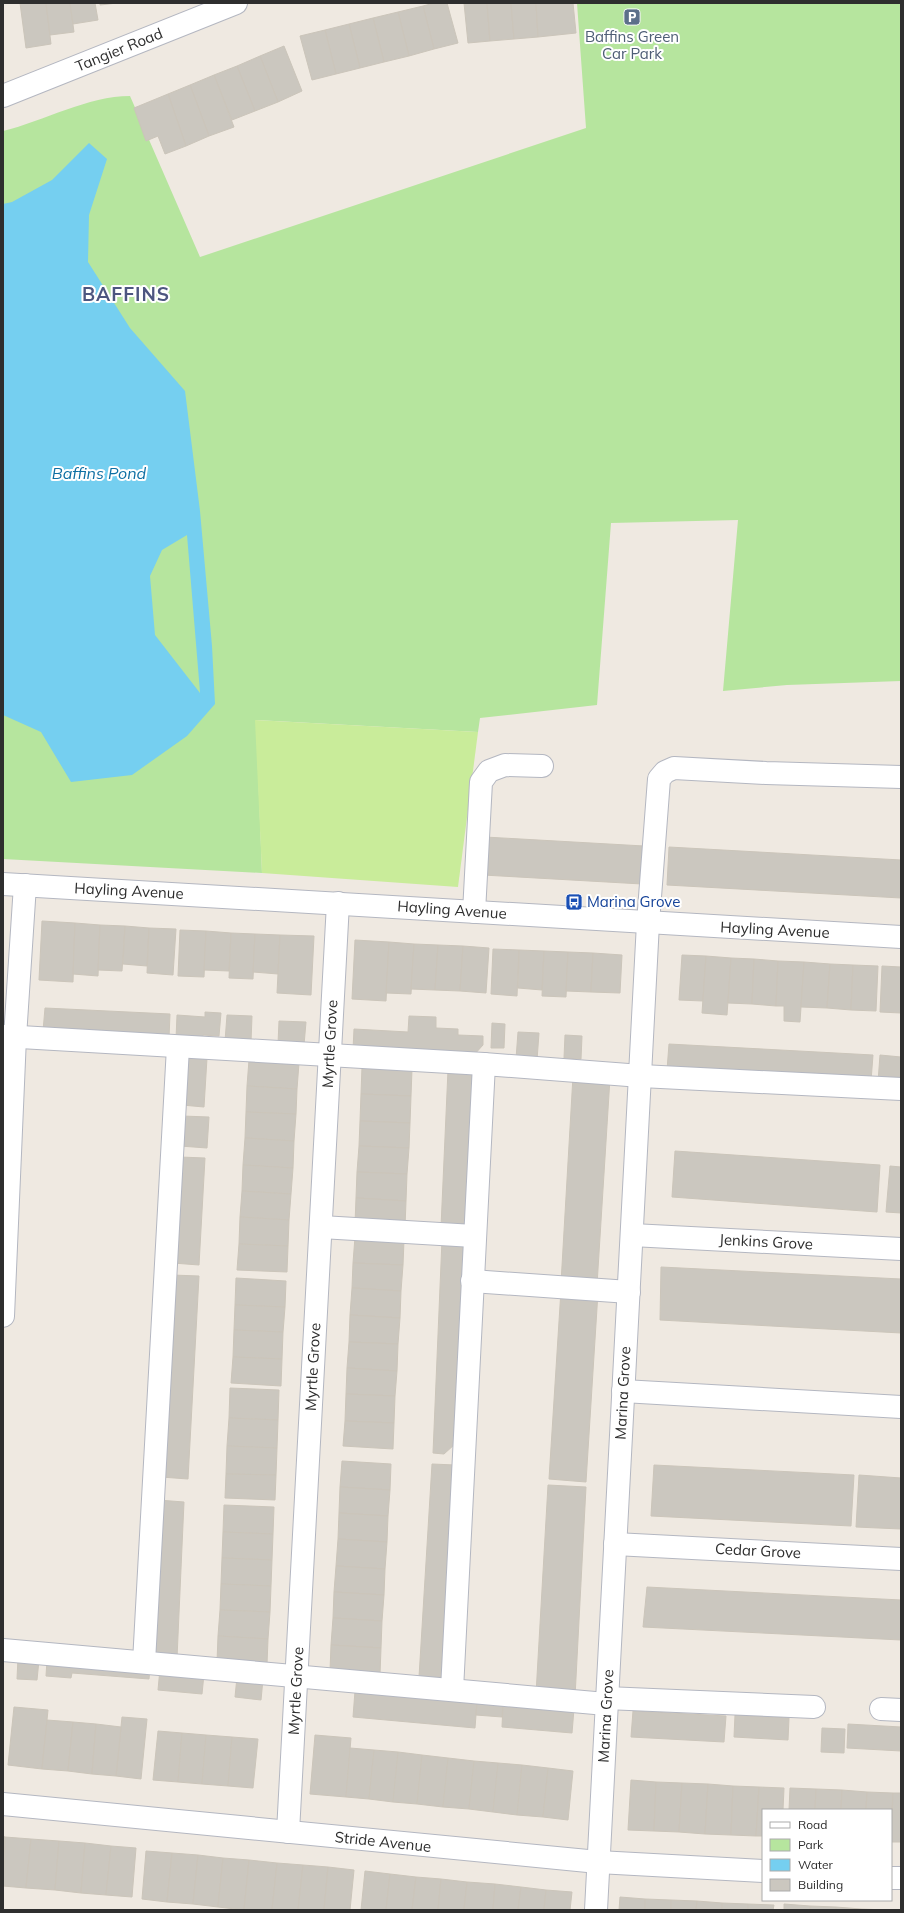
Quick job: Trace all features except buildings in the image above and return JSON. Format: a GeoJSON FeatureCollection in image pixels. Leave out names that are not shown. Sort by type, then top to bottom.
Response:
{"type":"FeatureCollection","features":[{"type":"Feature","properties":{"kind":"street","name":"Tangier Road"},"geometry":{"type":"LineString","coordinates":[[3,96],[236,3]]}},
{"type":"Feature","properties":{"kind":"street"},"geometry":{"type":"LineString","coordinates":[[474,912],[481,782],[489,771],[505,765],[542,766]]}},
{"type":"Feature","properties":{"kind":"street","name":"Marina Grove"},"geometry":{"type":"LineString","coordinates":[[596,1910],[648,923],[659,779],[665,772],[674,768],[766,773],[901,777]]}},
{"type":"Feature","properties":{"kind":"street","name":"Hayling Avenue"},"geometry":{"type":"LineString","coordinates":[[3,884],[901,937]]}},
{"type":"Feature","properties":{"kind":"street"},"geometry":{"type":"LineString","coordinates":[[3,1316],[9,1037],[24,885]]}},
{"type":"Feature","properties":{"kind":"street","name":"Myrtle Grove"},"geometry":{"type":"LineString","coordinates":[[288,1832],[338,903]]}},
{"type":"Feature","properties":{"kind":"street"},"geometry":{"type":"LineString","coordinates":[[9,1037],[484,1064],[641,1076],[901,1089]]}},
{"type":"Feature","properties":{"kind":"street"},"geometry":{"type":"LineString","coordinates":[[144,1662],[178,1047]]}},
{"type":"Feature","properties":{"kind":"street"},"geometry":{"type":"LineString","coordinates":[[452,1690],[474,1236],[484,1064]]}},
{"type":"Feature","properties":{"kind":"street"},"geometry":{"type":"LineString","coordinates":[[321,1227],[474,1236]]}},
{"type":"Feature","properties":{"kind":"street","name":"Jenkins Grove"},"geometry":{"type":"LineString","coordinates":[[632,1235],[901,1249]]}},
{"type":"Feature","properties":{"kind":"street"},"geometry":{"type":"LineString","coordinates":[[472,1281],[629,1292]]}},
{"type":"Feature","properties":{"kind":"street"},"geometry":{"type":"LineString","coordinates":[[623,1391],[901,1407]]}},
{"type":"Feature","properties":{"kind":"street","name":"Cedar Grove"},"geometry":{"type":"LineString","coordinates":[[615,1544],[901,1559]]}},
{"type":"Feature","properties":{"kind":"street"},"geometry":{"type":"LineString","coordinates":[[3,1650],[452,1690],[606,1701],[814,1708]]}},
{"type":"Feature","properties":{"kind":"street","name":"Stride Avenue"},"geometry":{"type":"LineString","coordinates":[[3,1804],[598,1862],[762,1871]]}},
{"type":"Feature","properties":{"kind":"green space"},"geometry":{"type":"Polygon","coordinates":[[[577,3],[901,3],[901,681],[787,685],[723,691],[738,520],[611,523],[597,705],[480,718],[478,732],[256,720],[262,873],[3,859],[3,131],[19,127],[82,104],[114,97],[130,96],[200,257],[586,128],[577,3]]]}},
{"type":"Feature","properties":{"kind":"green space"},"geometry":{"type":"Polygon","coordinates":[[[255,720],[478,732],[458,887],[262,873],[255,720]]]}},
{"type":"Feature","properties":{"kind":"water","name":"Baffins Pond"},"geometry":{"type":"Polygon","coordinates":[[[89,143],[107,159],[89,215],[88,262],[130,328],[185,391],[200,511],[212,646],[215,704],[187,736],[132,775],[71,782],[41,732],[3,715],[3,204],[12,202],[52,180],[89,143]],[[187,535],[162,550],[150,576],[155,635],[200,693],[187,535]]]}},
{"type":"Feature","properties":{"kind":"place","name":"Baffins Green Car Park"},"geometry":{"type":"Point","coordinates":[632,17]}},
{"type":"Feature","properties":{"kind":"place","name":"Marina Grove"},"geometry":{"type":"Point","coordinates":[574,902]}},
{"type":"Feature","properties":{"kind":"district","name":"BAFFINS"},"geometry":{"type":"Point","coordinates":[126,294]}}]}
